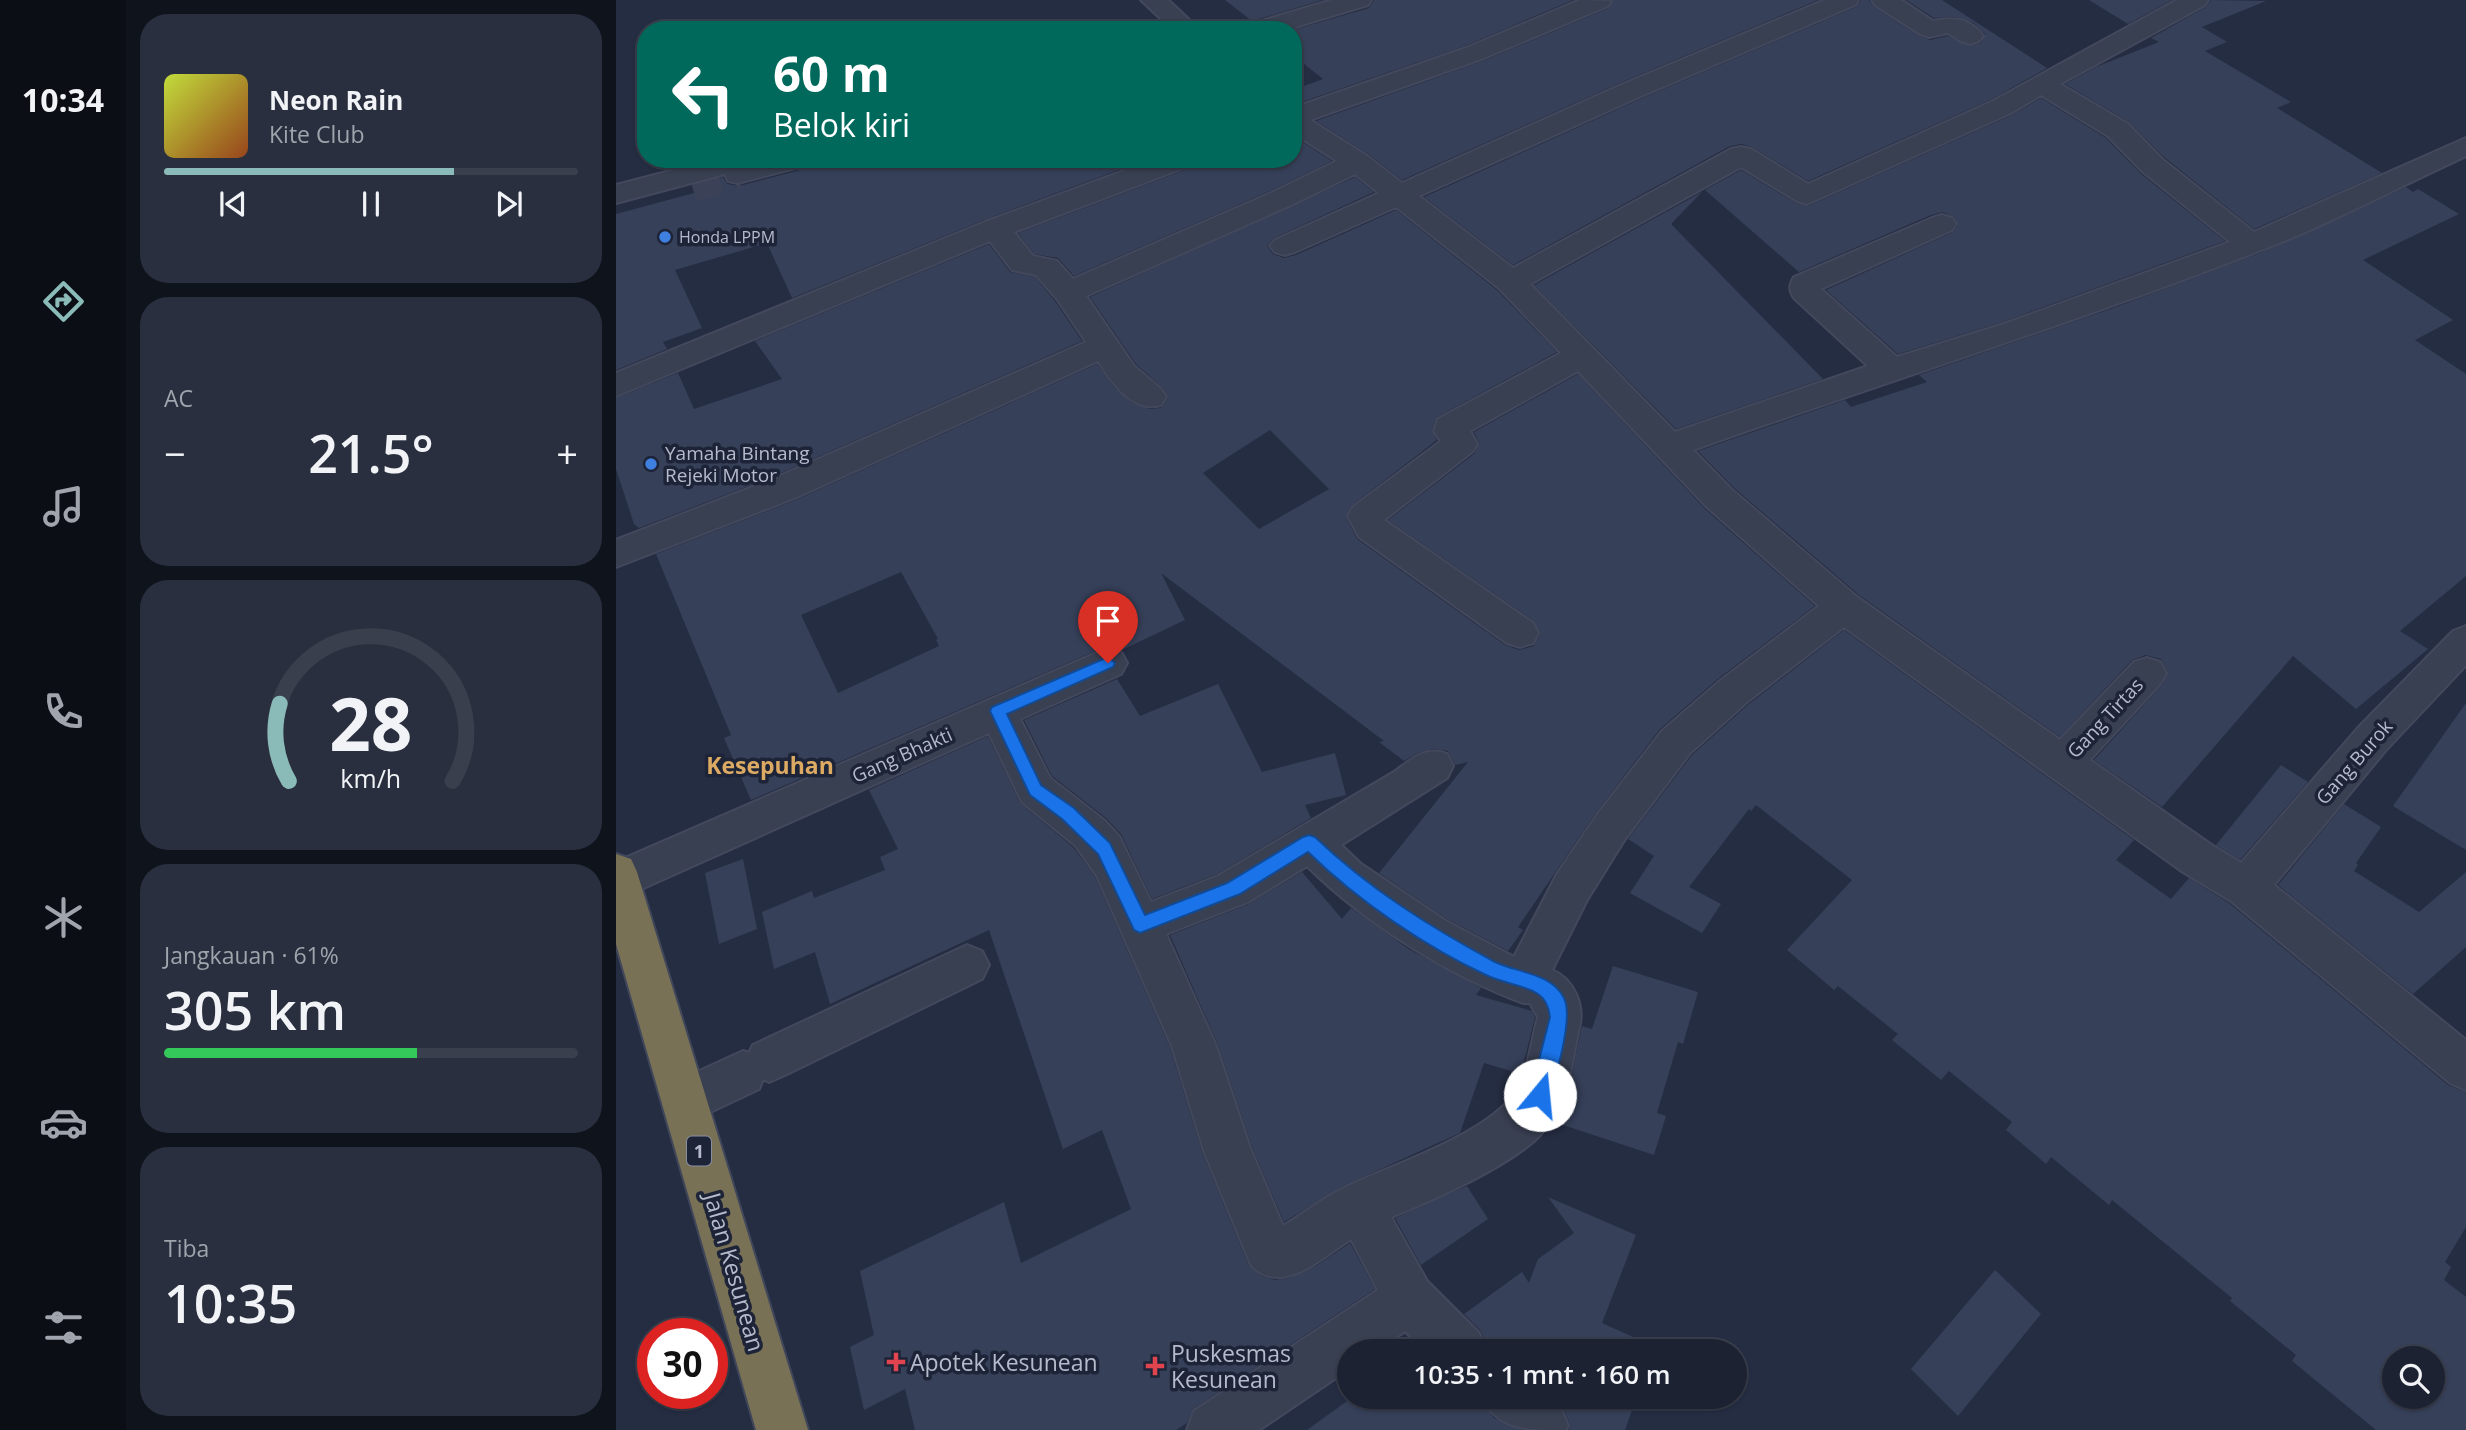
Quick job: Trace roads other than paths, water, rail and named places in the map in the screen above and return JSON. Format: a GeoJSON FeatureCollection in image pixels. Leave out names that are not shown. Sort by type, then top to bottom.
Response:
{"type":"FeatureCollection","features":[{"type":"Feature","properties":{"kind":"highway","name":"Jalan Kesunean"},"geometry":{"type":"LineString","coordinates":[[617,876],[782,1430]]}},
{"type":"Feature","properties":{"kind":"street"},"geometry":{"type":"LineString","coordinates":[[1288,21],[1359,0]]}},
{"type":"Feature","properties":{"kind":"street"},"geometry":{"type":"LineString","coordinates":[[1285,246],[1630,91],[1846,0]]}},
{"type":"Feature","properties":{"kind":"street"},"geometry":{"type":"LineString","coordinates":[[1884,0],[1929,29],[1952,25],[1970,36]]}},
{"type":"Feature","properties":{"kind":"street"},"geometry":{"type":"LineString","coordinates":[[1511,282],[1741,155],[1807,195],[2001,107],[2196,0]]}},
{"type":"Feature","properties":{"kind":"street"},"geometry":{"type":"LineString","coordinates":[[1302,116],[1475,53],[1599,1]]}},
{"type":"Feature","properties":{"kind":"street"},"geometry":{"type":"LineString","coordinates":[[1163,2],[1180,21]]}},
{"type":"Feature","properties":{"kind":"street"},"geometry":{"type":"LineString","coordinates":[[2041,84],[2118,130],[2152,165],[2251,244]]}},
{"type":"Feature","properties":{"kind":"street"},"geometry":{"type":"LineString","coordinates":[[1302,125],[1401,195],[1511,282],[1719,498],[1844,607],[2195,857],[2246,888],[2466,1068]]}},
{"type":"Feature","properties":{"kind":"street"},"geometry":{"type":"LineString","coordinates":[[1670,446],[1891,369],[2012,332],[2251,244],[2466,146]]}},
{"type":"Feature","properties":{"kind":"street"},"geometry":{"type":"LineString","coordinates":[[1068,292],[1281,199],[1357,162]]}},
{"type":"Feature","properties":{"kind":"street"},"geometry":{"type":"LineString","coordinates":[[616,194],[739,168]]}},
{"type":"Feature","properties":{"kind":"street"},"geometry":{"type":"LineString","coordinates":[[616,385],[995,228],[1158,168]]}},
{"type":"Feature","properties":{"kind":"street"},"geometry":{"type":"LineString","coordinates":[[616,209],[693,188]]}},
{"type":"Feature","properties":{"kind":"street"},"geometry":{"type":"LineString","coordinates":[[1891,369],[1805,290],[1805,284],[1942,224]]}},
{"type":"Feature","properties":{"kind":"street"},"geometry":{"type":"LineString","coordinates":[[995,228],[1023,263],[1046,268],[1068,292],[1123,374],[1150,397]]}},
{"type":"Feature","properties":{"kind":"street"},"geometry":{"type":"LineString","coordinates":[[616,554],[785,488],[1103,347]]}},
{"type":"Feature","properties":{"kind":"street"},"geometry":{"type":"LineString","coordinates":[[1520,633],[1371,528],[1365,516],[1460,444],[1460,440],[1450,428],[1581,356]]}},
{"type":"Feature","properties":{"kind":"street"},"geometry":{"type":"LineString","coordinates":[[1523,983],[1572,887],[1611,827],[1676,742],[1734,691],[1844,607]]}},
{"type":"Feature","properties":{"kind":"street","name":"Gang Burok"},"geometry":{"type":"LineString","coordinates":[[2246,888],[2372,739],[2466,641]]}},
{"type":"Feature","properties":{"kind":"street","name":"Gang Bhakti"},"geometry":{"type":"LineString","coordinates":[[617,876],[1108,663]]}},
{"type":"Feature","properties":{"kind":"street","name":"Gang Tirtas"},"geometry":{"type":"LineString","coordinates":[[2063,762],[2147,673]]}},
{"type":"Feature","properties":{"kind":"street"},"geometry":{"type":"LineString","coordinates":[[998,711],[1036,790],[1068,814],[1104,849],[1194,1046],[1227,1152],[1268,1248],[1275,1255],[1282,1255],[1359,1206],[1403,1188],[1497,1140],[1520,1123],[1540,1095],[1560,1017],[1557,1002],[1545,988],[1523,983],[1493,970],[1431,935],[1346,877],[1309,842]]}},
{"type":"Feature","properties":{"kind":"street"},"geometry":{"type":"LineString","coordinates":[[1140,925],[1233,889],[1408,784],[1433,766]]}},
{"type":"Feature","properties":{"kind":"street"},"geometry":{"type":"LineString","coordinates":[[685,1101],[967,965]]}},
{"type":"Feature","properties":{"kind":"street"},"geometry":{"type":"LineString","coordinates":[[1359,1206],[1409,1299],[1449,1339]]}},
{"type":"Feature","properties":{"kind":"street"},"geometry":{"type":"LineString","coordinates":[[1214,1430],[1409,1299]]}},
{"type":"Feature","properties":{"kind":"tunnel"},"geometry":{"type":"LineString","coordinates":[[693,188],[738,175]]}},
{"type":"Feature","properties":{"kind":"place","name":"Honda LPPM"},"geometry":{"type":"Point","coordinates":[665,237]}},
{"type":"Feature","properties":{"kind":"place","name":"Yamaha Bintang Rejeki Motor"},"geometry":{"type":"Point","coordinates":[651,464]}},
{"type":"Feature","properties":{"kind":"place","name":"Apotek Kesunean"},"geometry":{"type":"Point","coordinates":[896,1362]}},
{"type":"Feature","properties":{"kind":"place","name":"Puskesmas Kesunean"},"geometry":{"type":"Point","coordinates":[1155,1366]}},
{"type":"Feature","properties":{"kind":"district","name":"Kesepuhan"},"geometry":{"type":"Point","coordinates":[770,765]}}]}
